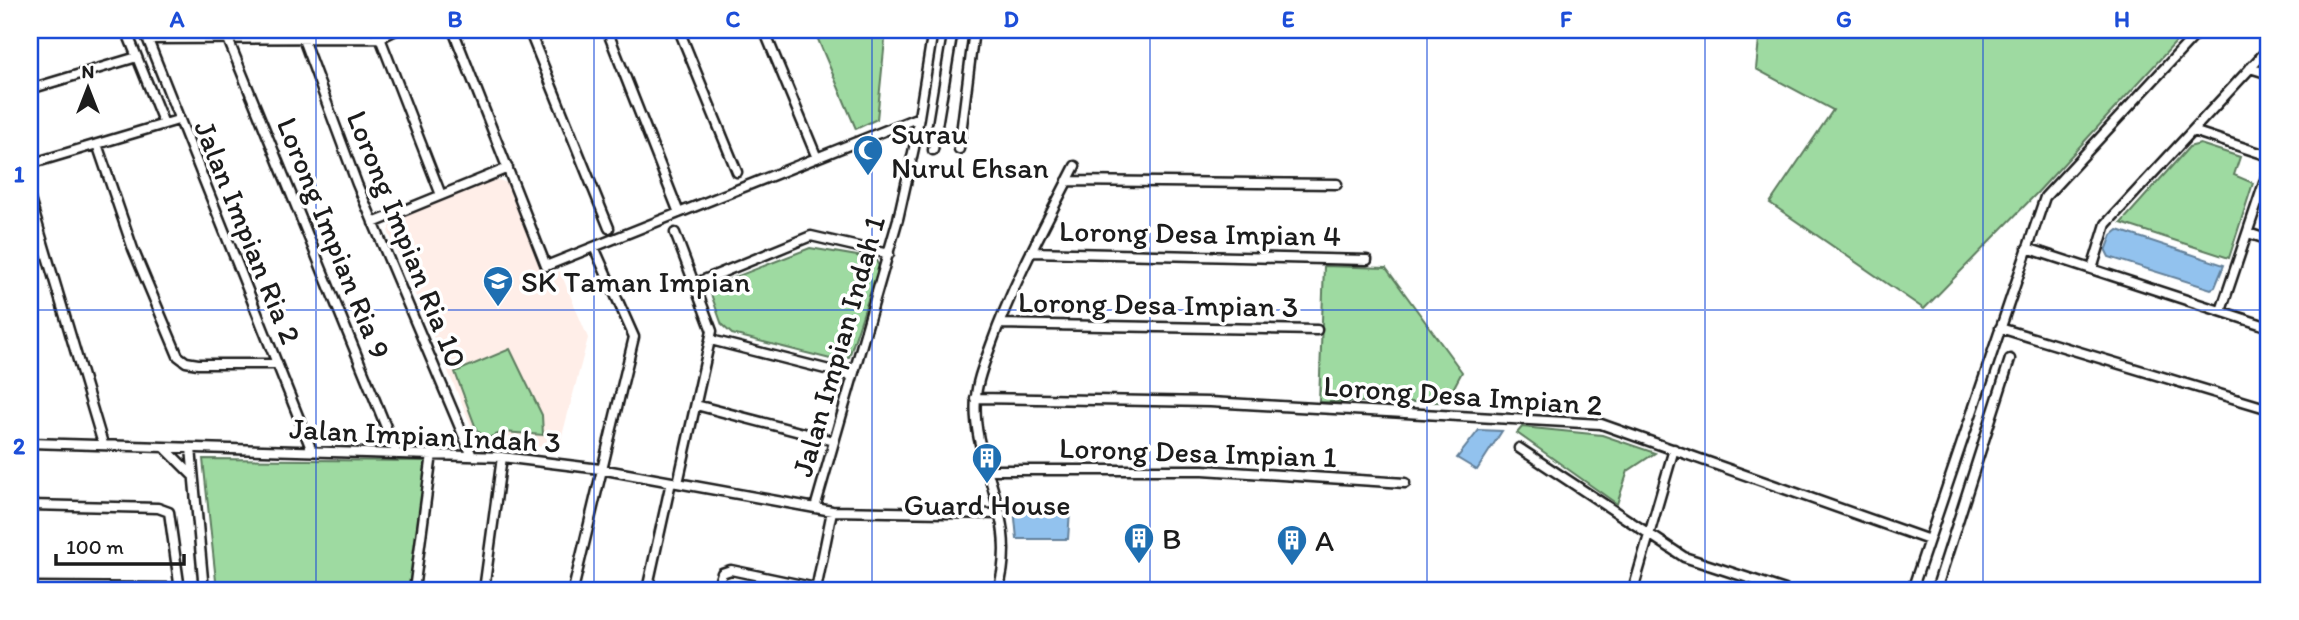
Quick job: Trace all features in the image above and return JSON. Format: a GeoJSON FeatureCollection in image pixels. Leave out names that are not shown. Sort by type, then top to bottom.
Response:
{"type":"FeatureCollection","features":[{"type":"Feature","properties":{"kind":"street","name":"Jalan Impian Ria 2"},"geometry":{"type":"LineString","coordinates":[[126,30],[164,124]]}},
{"type":"Feature","properties":{"kind":"street","name":"Jalan Impian Ria 2"},"geometry":{"type":"LineString","coordinates":[[144,30],[312,451]]}},
{"type":"Feature","properties":{"kind":"street"},"geometry":{"type":"LineString","coordinates":[[147,39],[303,39],[379,34],[396,30]]}},
{"type":"Feature","properties":{"kind":"street"},"geometry":{"type":"LineString","coordinates":[[453,30],[546,266],[919,117]]}},
{"type":"Feature","properties":{"kind":"street"},"geometry":{"type":"LineString","coordinates":[[529,30],[609,228]]}},
{"type":"Feature","properties":{"kind":"street"},"geometry":{"type":"LineString","coordinates":[[607,30],[679,213]]}},
{"type":"Feature","properties":{"kind":"street"},"geometry":{"type":"LineString","coordinates":[[679,30],[737,172]]}},
{"type":"Feature","properties":{"kind":"street"},"geometry":{"type":"LineString","coordinates":[[764,30],[817,158]]}},
{"type":"Feature","properties":{"kind":"street","name":"Jalan Impian Indah 1"},"geometry":{"type":"LineString","coordinates":[[815,508],[889,254],[919,117],[933,30]]}},
{"type":"Feature","properties":{"kind":"street"},"geometry":{"type":"LineString","coordinates":[[933,150],[953,30]]}},
{"type":"Feature","properties":{"kind":"street"},"geometry":{"type":"LineString","coordinates":[[959,149],[974,30]]}},
{"type":"Feature","properties":{"kind":"street"},"geometry":{"type":"LineString","coordinates":[[1912,590],[2045,197],[2200,30]]}},
{"type":"Feature","properties":{"kind":"street"},"geometry":{"type":"LineString","coordinates":[[379,34],[441,195]]}},
{"type":"Feature","properties":{"kind":"street","name":"Lorong Impian Ria 9"},"geometry":{"type":"LineString","coordinates":[[228,39],[397,454]]}},
{"type":"Feature","properties":{"kind":"street","name":"Lorong Impian Ria 10"},"geometry":{"type":"LineString","coordinates":[[303,39],[373,223],[472,456]]}},
{"type":"Feature","properties":{"kind":"street"},"geometry":{"type":"LineString","coordinates":[[2092,269],[2106,224],[2269,48]]}},
{"type":"Feature","properties":{"kind":"street"},"geometry":{"type":"LineString","coordinates":[[30,89],[137,57]]}},
{"type":"Feature","properties":{"kind":"street"},"geometry":{"type":"LineString","coordinates":[[2250,68],[2269,74]]}},
{"type":"Feature","properties":{"kind":"street"},"geometry":{"type":"LineString","coordinates":[[30,164],[178,120]]}},
{"type":"Feature","properties":{"kind":"street"},"geometry":{"type":"LineString","coordinates":[[2193,131],[2269,156]]}},
{"type":"Feature","properties":{"kind":"street"},"geometry":{"type":"LineString","coordinates":[[97,144],[133,249],[178,356],[186,362],[198,364],[277,365]]}},
{"type":"Feature","properties":{"kind":"street"},"geometry":{"type":"LineString","coordinates":[[998,590],[1006,556],[1001,514],[981,439],[975,398],[999,324],[1031,252],[1075,166]]}},
{"type":"Feature","properties":{"kind":"street"},"geometry":{"type":"LineString","coordinates":[[373,223],[508,168]]}},
{"type":"Feature","properties":{"kind":"street"},"geometry":{"type":"LineString","coordinates":[[2221,311],[2269,168]]}},
{"type":"Feature","properties":{"kind":"street"},"geometry":{"type":"LineString","coordinates":[[1067,181],[1337,184]]}},
{"type":"Feature","properties":{"kind":"street"},"geometry":{"type":"LineString","coordinates":[[30,199],[103,444]]}},
{"type":"Feature","properties":{"kind":"street"},"geometry":{"type":"LineString","coordinates":[[647,590],[696,405],[712,331],[675,233]]}},
{"type":"Feature","properties":{"kind":"street"},"geometry":{"type":"LineString","coordinates":[[2248,233],[2269,240]]}},
{"type":"Feature","properties":{"kind":"street"},"geometry":{"type":"LineString","coordinates":[[694,284],[811,236],[889,254]]}},
{"type":"Feature","properties":{"kind":"street"},"geometry":{"type":"LineString","coordinates":[[573,590],[600,469],[634,337],[594,247]]}},
{"type":"Feature","properties":{"kind":"street"},"geometry":{"type":"LineString","coordinates":[[2027,248],[2269,327]]}},
{"type":"Feature","properties":{"kind":"street","name":"Lorong Desa Impian 4"},"geometry":{"type":"LineString","coordinates":[[1031,252],[1367,260]]}},
{"type":"Feature","properties":{"kind":"street","name":"Lorong Desa Impian 3"},"geometry":{"type":"LineString","coordinates":[[999,324],[1317,330]]}},
{"type":"Feature","properties":{"kind":"street"},"geometry":{"type":"LineString","coordinates":[[2000,328],[2269,409]]}},
{"type":"Feature","properties":{"kind":"street"},"geometry":{"type":"LineString","coordinates":[[711,340],[853,376]]}},
{"type":"Feature","properties":{"kind":"street"},"geometry":{"type":"LineString","coordinates":[[1936,590],[2010,359]]}},
{"type":"Feature","properties":{"kind":"street","name":"Lorong Desa Impian 2"},"geometry":{"type":"LineString","coordinates":[[975,398],[1210,402],[1601,424],[1929,540]]}},
{"type":"Feature","properties":{"kind":"street"},"geometry":{"type":"LineString","coordinates":[[696,405],[834,441]]}},
{"type":"Feature","properties":{"kind":"street","name":"Jalan Impian Indah 3"},"geometry":{"type":"LineString","coordinates":[[30,443],[502,457],[600,469],[832,511],[1001,514]]}},
{"type":"Feature","properties":{"kind":"street"},"geometry":{"type":"LineString","coordinates":[[164,447],[184,464],[194,478]]}},
{"type":"Feature","properties":{"kind":"street"},"geometry":{"type":"LineString","coordinates":[[191,448],[204,590]]}},
{"type":"Feature","properties":{"kind":"street"},"geometry":{"type":"LineString","coordinates":[[1519,448],[1684,557],[1785,590]]}},
{"type":"Feature","properties":{"kind":"street"},"geometry":{"type":"LineString","coordinates":[[1633,590],[1674,449]]}},
{"type":"Feature","properties":{"kind":"street"},"geometry":{"type":"LineString","coordinates":[[414,590],[432,454]]}},
{"type":"Feature","properties":{"kind":"street"},"geometry":{"type":"LineString","coordinates":[[484,590],[502,457]]}},
{"type":"Feature","properties":{"kind":"street","name":"Lorong Desa Impian 1"},"geometry":{"type":"LineString","coordinates":[[989,470],[1203,470],[1405,483]]}},
{"type":"Feature","properties":{"kind":"street"},"geometry":{"type":"LineString","coordinates":[[30,505],[158,508],[169,512],[180,589],[30,587]]}},
{"type":"Feature","properties":{"kind":"street"},"geometry":{"type":"LineString","coordinates":[[718,590],[722,573],[731,570],[816,589],[832,511]]}},
{"type":"Feature","properties":{"kind":"shaded area","name":"SK Taman Impian"},"geometry":{"type":"Polygon","coordinates":[[[496,179],[507,183],[545,277],[560,271],[588,338],[559,447],[507,446],[507,443],[502,442],[487,446],[488,440],[474,432],[388,231],[393,221],[496,179]]]}},
{"type":"Feature","properties":{"kind":"green space"},"geometry":{"type":"Polygon","coordinates":[[[814,30],[886,30],[877,119],[856,129],[814,30]]]}},
{"type":"Feature","properties":{"kind":"green space"},"geometry":{"type":"Polygon","coordinates":[[[1760,30],[2187,30],[2036,194],[1924,309],[1770,203],[1833,110],[1756,69],[1760,30]]]}},
{"type":"Feature","properties":{"kind":"green space"},"geometry":{"type":"Polygon","coordinates":[[[2200,144],[2240,157],[2234,175],[2253,183],[2229,258],[2121,223],[2189,147],[2200,144]]]}},
{"type":"Feature","properties":{"kind":"green space"},"geometry":{"type":"Polygon","coordinates":[[[810,248],[875,259],[879,266],[849,357],[838,361],[732,334],[722,325],[711,294],[715,285],[810,248]]]}},
{"type":"Feature","properties":{"kind":"green space"},"geometry":{"type":"Polygon","coordinates":[[[1324,266],[1386,268],[1462,372],[1446,402],[1319,402],[1324,266]]]}},
{"type":"Feature","properties":{"kind":"green space"},"geometry":{"type":"Polygon","coordinates":[[[510,349],[542,415],[543,435],[503,432],[488,438],[477,431],[455,372],[510,349]]]}},
{"type":"Feature","properties":{"kind":"green space"},"geometry":{"type":"Polygon","coordinates":[[[1522,427],[1602,435],[1655,453],[1628,471],[1617,504],[1517,433],[1522,427]]]}},
{"type":"Feature","properties":{"kind":"green space"},"geometry":{"type":"Polygon","coordinates":[[[203,459],[427,461],[409,590],[217,590],[203,459]]]}},
{"type":"Feature","properties":{"kind":"water"},"geometry":{"type":"Polygon","coordinates":[[[2118,230],[2224,265],[2215,287],[2211,289],[2109,257],[2106,251],[2112,235],[2118,230]]]}},
{"type":"Feature","properties":{"kind":"water"},"geometry":{"type":"Polygon","coordinates":[[[1479,430],[1502,431],[1477,470],[1457,458],[1479,430]]]}},
{"type":"Feature","properties":{"kind":"water"},"geometry":{"type":"Polygon","coordinates":[[[1014,508],[1070,511],[1068,539],[1017,539],[1014,508]]]}},
{"type":"Feature","properties":{"kind":"place","name":"Surau Nurul Ehsan"},"geometry":{"type":"Point","coordinates":[868,177]}},
{"type":"Feature","properties":{"kind":"place","name":"SK Taman Impian"},"geometry":{"type":"Point","coordinates":[498,308]}},
{"type":"Feature","properties":{"kind":"place","name":"Guard House"},"geometry":{"type":"Point","coordinates":[987,485]}},
{"type":"Feature","properties":{"kind":"place","name":"B"},"geometry":{"type":"Point","coordinates":[1139,565]}},
{"type":"Feature","properties":{"kind":"place","name":"A"},"geometry":{"type":"Point","coordinates":[1292,567]}}]}
